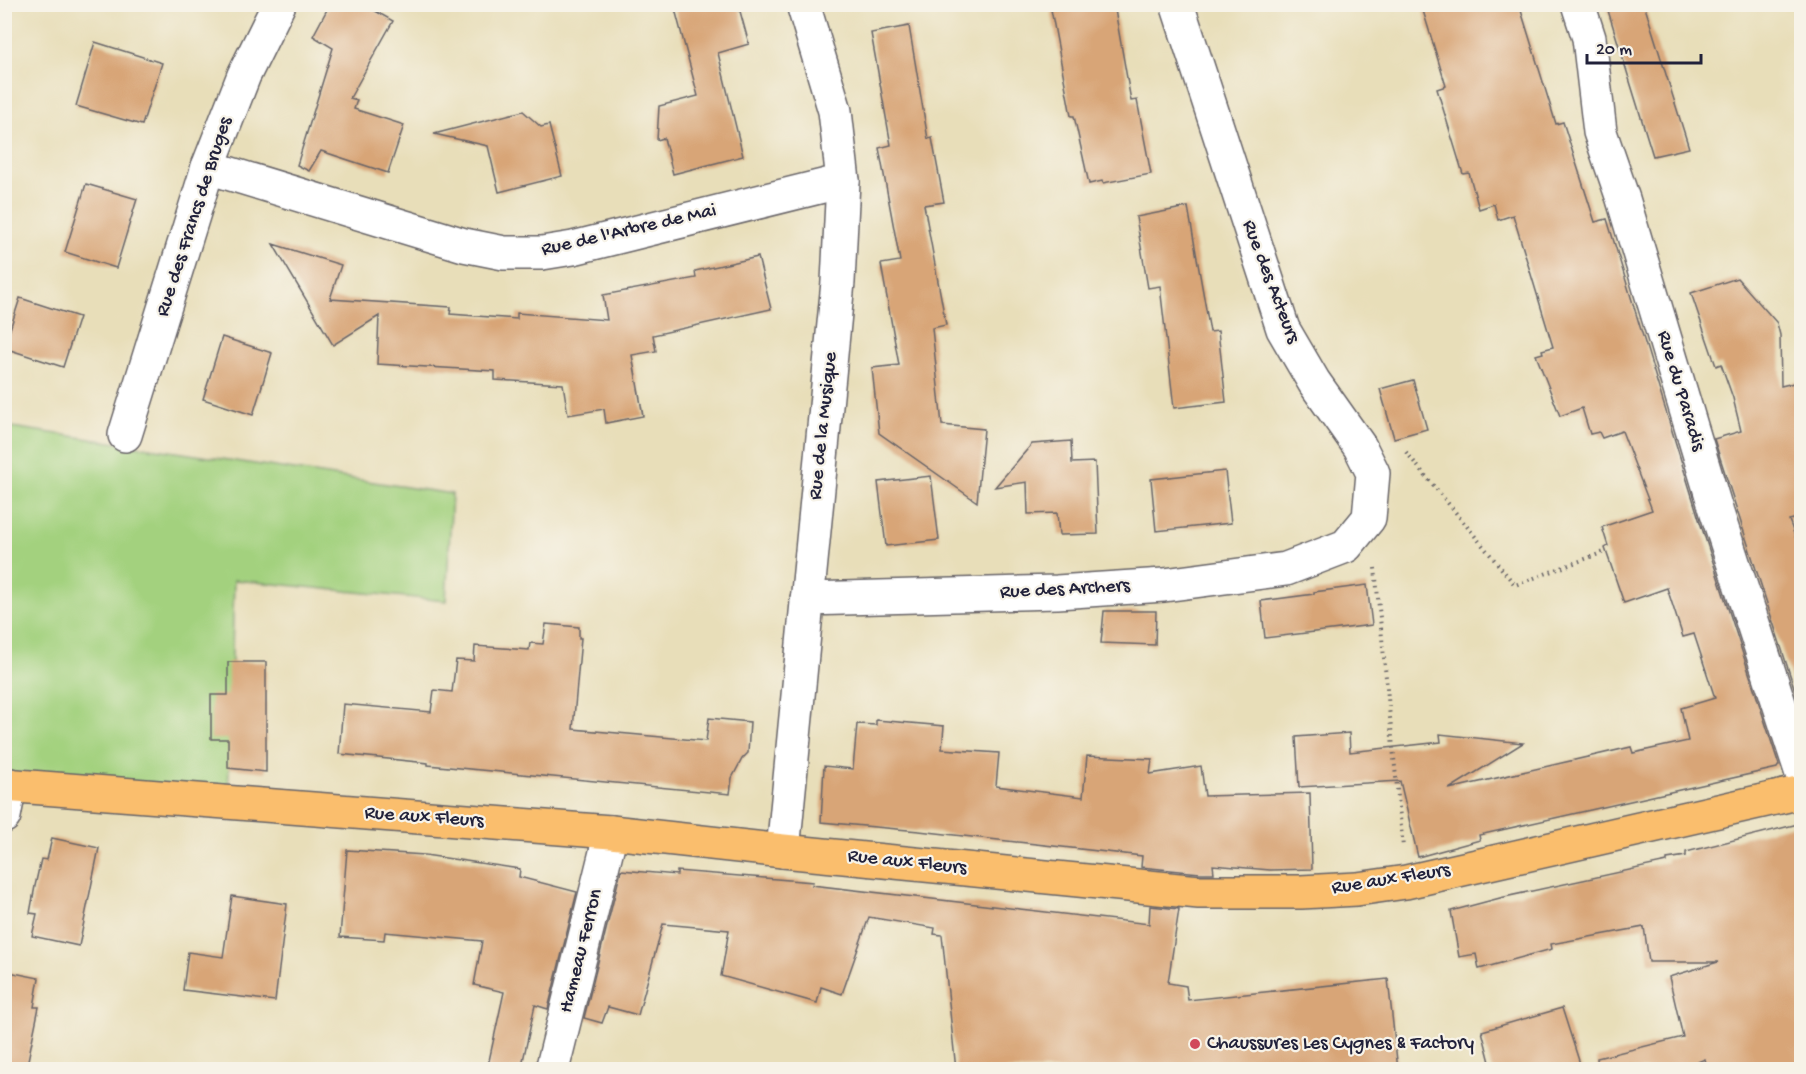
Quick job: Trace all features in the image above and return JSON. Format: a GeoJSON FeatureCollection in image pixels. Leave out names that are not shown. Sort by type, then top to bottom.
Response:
{"type":"FeatureCollection","features":[{"type":"Feature","properties":{"kind":"main road","name":"Rue aux Fleurs"},"geometry":{"type":"LineString","coordinates":[[6,795],[611,832],[1198,892],[1301,892],[1357,889],[1406,882],[1802,792]]}},
{"type":"Feature","properties":{"kind":"street","name":"Rue des Francs de Bruges"},"geometry":{"type":"LineString","coordinates":[[125,435],[208,167],[244,75],[279,4]]}},
{"type":"Feature","properties":{"kind":"street","name":"Rue de la Musique"},"geometry":{"type":"LineString","coordinates":[[783,851],[838,282],[843,181],[835,111],[803,4]]}},
{"type":"Feature","properties":{"kind":"street","name":"Rue des Acteurs"},"geometry":{"type":"LineString","coordinates":[[1177,4],[1283,329],[1314,382],[1360,447],[1373,473],[1369,518],[1346,546],[1319,557]]}},
{"type":"Feature","properties":{"kind":"street","name":"Rue du Paradis"},"geometry":{"type":"LineString","coordinates":[[1578,4],[1589,38],[1600,132],[1623,199],[1714,502],[1802,774]]}},
{"type":"Feature","properties":{"kind":"street","name":"Rue de l'Arbre de Mai"},"geometry":{"type":"LineString","coordinates":[[208,167],[464,245],[504,253],[542,253],[573,248],[843,181]]}},
{"type":"Feature","properties":{"kind":"street","name":"Rue des Archers"},"geometry":{"type":"LineString","coordinates":[[807,599],[1057,592],[1164,585],[1286,569],[1319,557]]}},
{"type":"Feature","properties":{"kind":"street","name":"Hameau Ferron"},"geometry":{"type":"LineString","coordinates":[[552,1070],[611,832]]}},
{"type":"Feature","properties":{"kind":"path"},"geometry":{"type":"LineString","coordinates":[[1360,447],[1400,446],[1515,585],[1604,552]]}},
{"type":"Feature","properties":{"kind":"path"},"geometry":{"type":"LineString","coordinates":[[1361,528],[1377,572],[1406,882]]}},
{"type":"Feature","properties":{"kind":"green space"},"geometry":{"type":"Polygon","coordinates":[[[5,426],[452,494],[446,601],[234,580],[228,803],[5,783],[5,426]]]}},
{"type":"Feature","properties":{"kind":"building"},"geometry":{"type":"Polygon","coordinates":[[[330,4],[363,4],[393,21],[350,98],[357,100],[354,109],[404,125],[388,173],[321,151],[309,171],[297,165],[333,48],[313,36],[330,4]]]}},
{"type":"Feature","properties":{"kind":"building"},"geometry":{"type":"Polygon","coordinates":[[[690,4],[738,4],[749,44],[718,53],[743,156],[673,174],[664,138],[657,140],[659,106],[698,96],[675,9],[690,4]]]}},
{"type":"Feature","properties":{"kind":"building"},"geometry":{"type":"Polygon","coordinates":[[[1050,4],[1114,4],[1131,101],[1137,100],[1151,174],[1089,184],[1074,116],[1071,116],[1050,4]]]}},
{"type":"Feature","properties":{"kind":"building"},"geometry":{"type":"Polygon","coordinates":[[[1421,4],[1519,4],[1556,124],[1563,122],[1595,222],[1607,219],[1699,519],[1779,765],[1777,768],[1479,835],[1480,840],[1418,857],[1400,781],[1299,787],[1296,737],[1349,733],[1350,752],[1441,742],[1440,734],[1523,743],[1449,789],[1631,747],[1633,753],[1688,741],[1681,708],[1715,698],[1694,634],[1683,637],[1667,588],[1624,603],[1605,548],[1608,546],[1602,527],[1652,510],[1622,431],[1602,438],[1599,432],[1590,434],[1582,408],[1560,416],[1536,355],[1543,353],[1542,350],[1553,347],[1513,215],[1498,220],[1494,204],[1479,209],[1469,173],[1463,174],[1437,89],[1446,86],[1421,4]]]}},
{"type":"Feature","properties":{"kind":"building"},"geometry":{"type":"Polygon","coordinates":[[[1606,4],[1644,4],[1689,148],[1653,156],[1606,4]]]}},
{"type":"Feature","properties":{"kind":"building"},"geometry":{"type":"Polygon","coordinates":[[[909,26],[928,139],[932,138],[944,202],[924,205],[946,325],[932,328],[942,425],[984,429],[977,502],[879,433],[872,368],[899,365],[881,264],[900,261],[879,148],[891,145],[871,33],[909,26]]]}},
{"type":"Feature","properties":{"kind":"building"},"geometry":{"type":"Polygon","coordinates":[[[95,42],[162,63],[142,125],[76,106],[95,42]]]}},
{"type":"Feature","properties":{"kind":"building"},"geometry":{"type":"Polygon","coordinates":[[[523,111],[541,127],[549,125],[562,176],[499,192],[488,146],[434,134],[523,111]]]}},
{"type":"Feature","properties":{"kind":"building"},"geometry":{"type":"Polygon","coordinates":[[[86,184],[137,199],[116,268],[65,252],[86,184]]]}},
{"type":"Feature","properties":{"kind":"building"},"geometry":{"type":"Polygon","coordinates":[[[1188,207],[1210,332],[1218,331],[1226,402],[1174,408],[1160,286],[1148,288],[1136,217],[1188,207]]]}},
{"type":"Feature","properties":{"kind":"building"},"geometry":{"type":"Polygon","coordinates":[[[273,244],[341,265],[330,299],[451,307],[450,314],[517,319],[517,313],[607,320],[603,295],[696,278],[695,271],[758,257],[771,309],[653,335],[656,351],[632,355],[643,416],[606,423],[604,409],[568,415],[563,384],[495,380],[495,371],[377,364],[379,316],[333,345],[273,244]]]}},
{"type":"Feature","properties":{"kind":"building"},"geometry":{"type":"Polygon","coordinates":[[[1737,278],[1777,323],[1780,335],[1781,386],[1802,381],[1802,517],[1789,520],[1802,555],[1802,712],[1714,439],[1741,431],[1721,364],[1716,366],[1691,293],[1737,278]]]}},
{"type":"Feature","properties":{"kind":"building"},"geometry":{"type":"Polygon","coordinates":[[[20,298],[79,317],[63,367],[4,348],[20,298]]]}},
{"type":"Feature","properties":{"kind":"building"},"geometry":{"type":"Polygon","coordinates":[[[222,337],[272,353],[253,415],[203,399],[222,337]]]}},
{"type":"Feature","properties":{"kind":"building"},"geometry":{"type":"Polygon","coordinates":[[[1413,380],[1427,429],[1394,438],[1380,389],[1413,380]]]}},
{"type":"Feature","properties":{"kind":"building"},"geometry":{"type":"Polygon","coordinates":[[[1071,441],[1072,463],[1095,462],[1098,534],[1059,535],[1057,513],[1028,514],[1027,482],[995,487],[1032,444],[1071,441]]]}},
{"type":"Feature","properties":{"kind":"building"},"geometry":{"type":"Polygon","coordinates":[[[1225,471],[1231,523],[1156,531],[1151,479],[1225,471]]]}},
{"type":"Feature","properties":{"kind":"building"},"geometry":{"type":"Polygon","coordinates":[[[931,476],[939,540],[886,546],[878,482],[931,476]]]}},
{"type":"Feature","properties":{"kind":"building"},"geometry":{"type":"Polygon","coordinates":[[[1367,585],[1372,625],[1265,638],[1261,601],[1367,585]]]}},
{"type":"Feature","properties":{"kind":"building"},"geometry":{"type":"Polygon","coordinates":[[[1104,611],[1156,611],[1155,645],[1101,643],[1104,611]]]}},
{"type":"Feature","properties":{"kind":"building"},"geometry":{"type":"Polygon","coordinates":[[[546,624],[579,627],[579,638],[581,638],[573,729],[706,741],[709,718],[750,722],[748,753],[742,759],[732,778],[730,794],[428,765],[428,763],[339,754],[343,704],[431,712],[434,690],[452,692],[456,660],[474,661],[475,646],[529,650],[530,643],[543,644],[546,624]]]}},
{"type":"Feature","properties":{"kind":"building"},"geometry":{"type":"Polygon","coordinates":[[[228,662],[266,662],[266,772],[228,768],[228,739],[211,739],[211,695],[228,695],[228,662]]]}},
{"type":"Feature","properties":{"kind":"building"},"geometry":{"type":"Polygon","coordinates":[[[876,720],[944,726],[942,749],[999,753],[996,786],[1083,797],[1087,756],[1152,759],[1150,774],[1201,766],[1205,796],[1310,793],[1312,869],[1270,870],[1213,865],[1214,873],[1200,873],[1141,867],[1142,856],[821,822],[824,766],[853,769],[857,724],[876,725],[876,720]]]}},
{"type":"Feature","properties":{"kind":"building"},"geometry":{"type":"Polygon","coordinates":[[[1802,823],[1802,1070],[1708,1070],[1705,1059],[1678,1070],[1598,1070],[1597,1058],[1683,1037],[1669,977],[1718,962],[1649,962],[1644,927],[1551,944],[1552,949],[1479,969],[1476,954],[1459,957],[1451,911],[1500,898],[1667,862],[1667,859],[1686,856],[1686,852],[1802,823]]]}},
{"type":"Feature","properties":{"kind":"building"},"geometry":{"type":"Polygon","coordinates":[[[52,838],[99,848],[79,946],[32,936],[37,914],[30,913],[35,886],[41,859],[47,860],[52,838]]]}},
{"type":"Feature","properties":{"kind":"building"},"geometry":{"type":"Polygon","coordinates":[[[347,850],[425,855],[520,869],[519,877],[577,892],[548,1009],[535,1005],[521,1070],[487,1070],[504,992],[474,985],[482,941],[385,932],[384,940],[340,937],[347,850]]]}},
{"type":"Feature","properties":{"kind":"building"},"geometry":{"type":"Polygon","coordinates":[[[621,870],[677,875],[677,871],[813,882],[812,885],[1149,924],[1150,906],[1179,909],[1168,983],[1186,986],[1188,1000],[1388,979],[1398,1070],[956,1070],[942,935],[934,934],[935,928],[869,917],[842,994],[821,987],[817,1003],[721,976],[729,930],[663,924],[638,1015],[608,1007],[602,1023],[584,1018],[621,870]]]}},
{"type":"Feature","properties":{"kind":"building"},"geometry":{"type":"Polygon","coordinates":[[[232,896],[287,904],[275,1001],[183,990],[188,952],[223,957],[232,896]]]}},
{"type":"Feature","properties":{"kind":"building"},"geometry":{"type":"Polygon","coordinates":[[[4,971],[39,978],[34,1007],[39,1007],[26,1070],[4,1070],[4,971]]]}},
{"type":"Feature","properties":{"kind":"building"},"geometry":{"type":"Polygon","coordinates":[[[1562,1008],[1582,1070],[1492,1070],[1482,1031],[1562,1008]]]}},
{"type":"Feature","properties":{"kind":"place","name":"Chaussures Les Cygnes & Factory"},"geometry":{"type":"Point","coordinates":[1195,1044]}}]}
